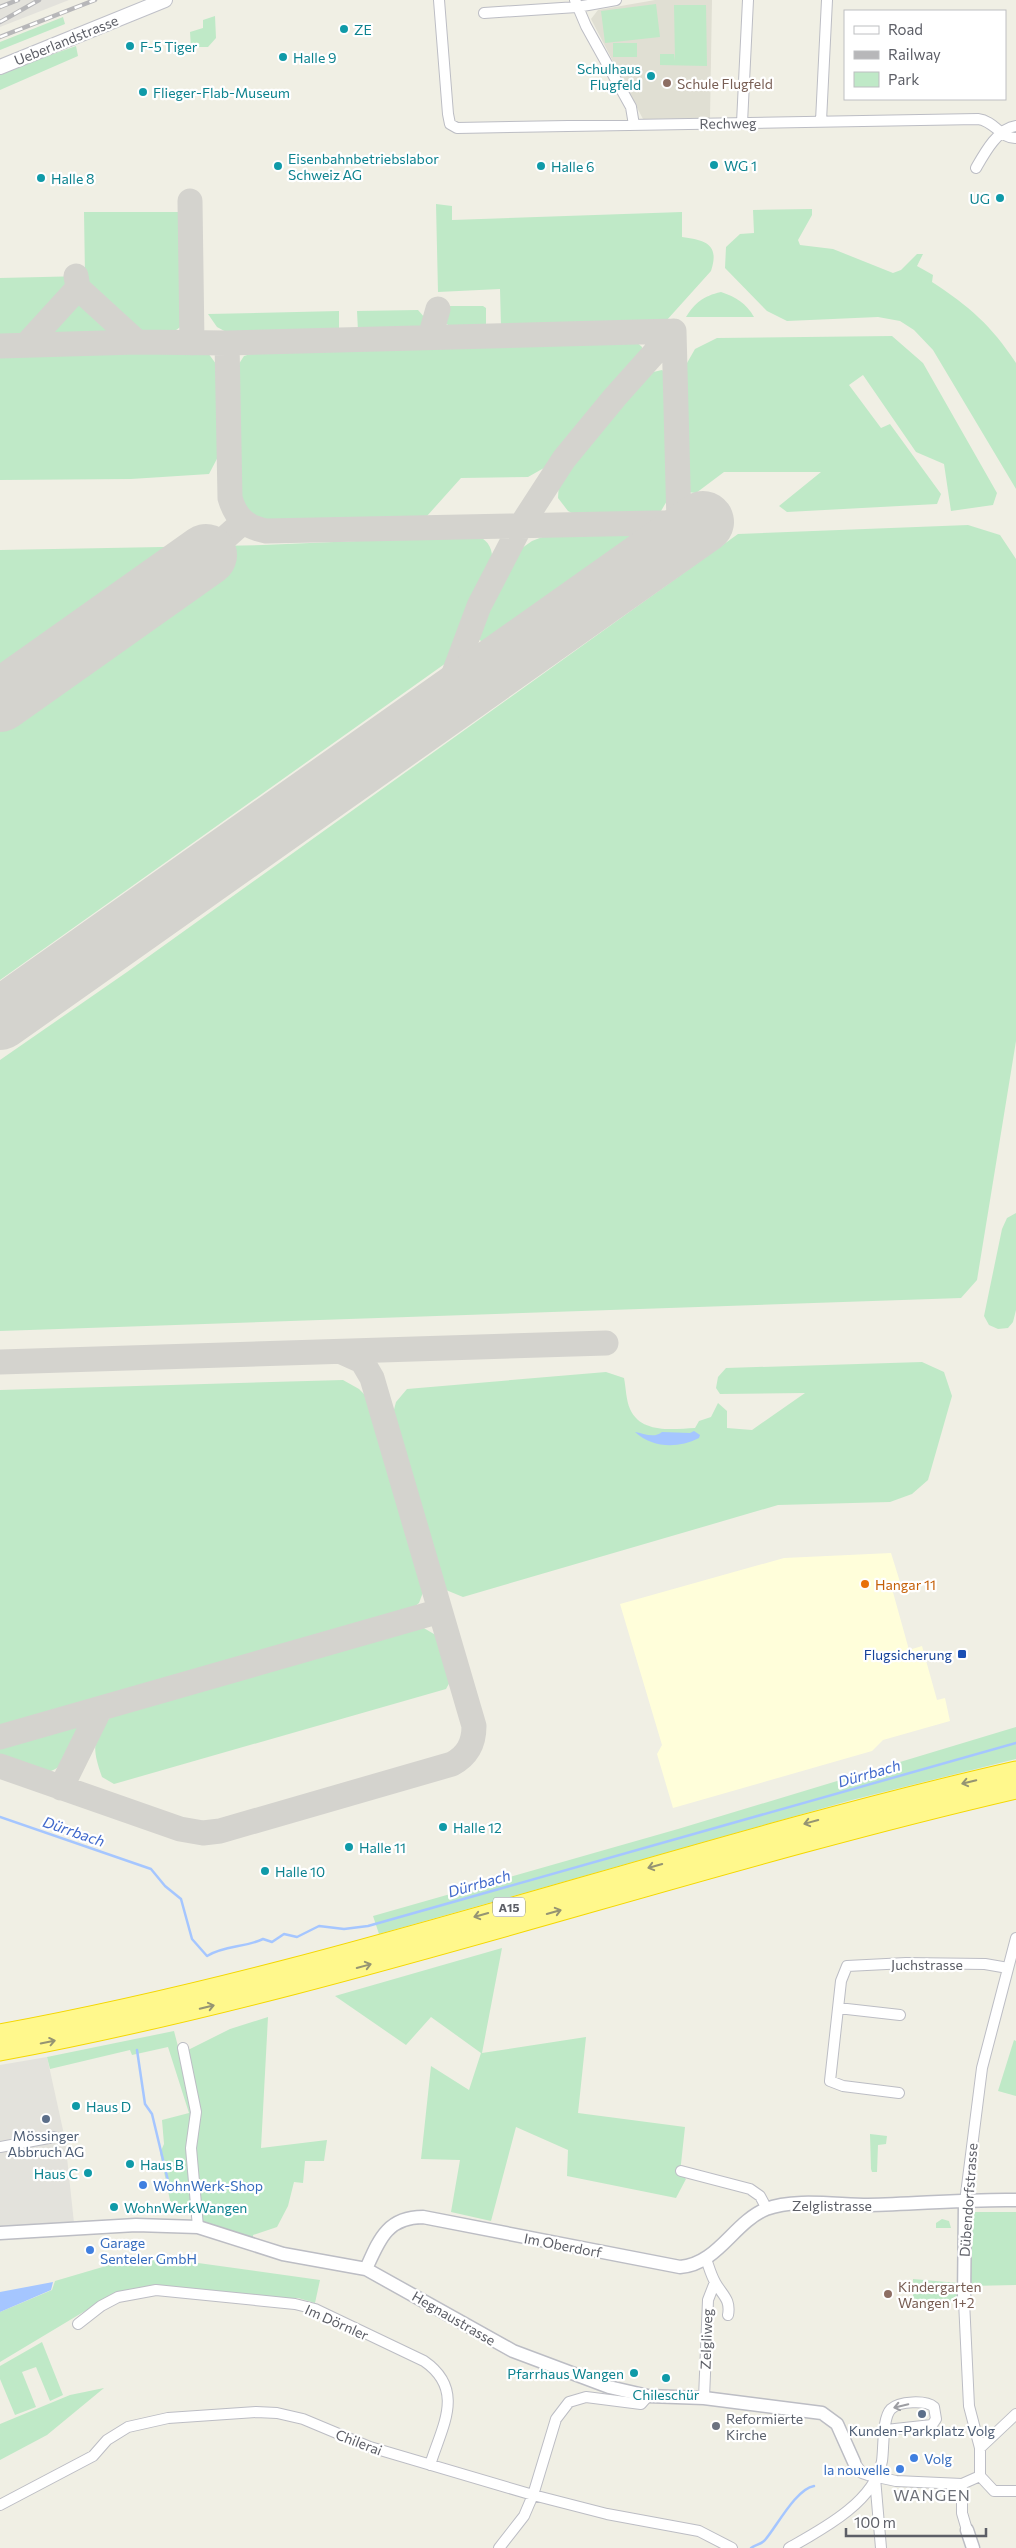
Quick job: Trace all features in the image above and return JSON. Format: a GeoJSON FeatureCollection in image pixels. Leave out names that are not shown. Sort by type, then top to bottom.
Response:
{"type":"FeatureCollection","features":[{"type":"Feature","properties":{"kind":"highway","name":"A15"},"geometry":{"type":"LineString","coordinates":[[0,2034],[124,2009],[287,1970],[773,1832],[1016,1771]]}},
{"type":"Feature","properties":{"kind":"highway","name":"A15"},"geometry":{"type":"LineString","coordinates":[[0,2051],[168,2016],[280,1989],[722,1864],[1016,1788]]}},
{"type":"Feature","properties":{"kind":"main road","name":"Ueberlandstrasse"},"geometry":{"type":"LineString","coordinates":[[0,66],[165,1]]}},
{"type":"Feature","properties":{"kind":"street","name":"Rechweg"},"geometry":{"type":"LineString","coordinates":[[439,0],[448,114],[450,124],[460,128],[978,119],[993,124],[1002,134],[1016,138]]}},
{"type":"Feature","properties":{"kind":"street"},"geometry":{"type":"LineString","coordinates":[[484,13],[616,0]]}},
{"type":"Feature","properties":{"kind":"street"},"geometry":{"type":"LineString","coordinates":[[742,122],[748,0]]}},
{"type":"Feature","properties":{"kind":"street"},"geometry":{"type":"LineString","coordinates":[[820,121],[827,0]]}},
{"type":"Feature","properties":{"kind":"street"},"geometry":{"type":"LineString","coordinates":[[576,3],[631,106],[634,125]]}},
{"type":"Feature","properties":{"kind":"street"},"geometry":{"type":"LineString","coordinates":[[976,168],[986,151],[1002,134],[1009,127],[1016,126]]}},
{"type":"Feature","properties":{"kind":"street","name":"Dübendorfstrasse"},"geometry":{"type":"LineString","coordinates":[[980,2476],[980,2448],[969,2406],[964,2301],[965,2202],[978,2088],[1016,1938]]}},
{"type":"Feature","properties":{"kind":"street","name":"Juchstrasse"},"geometry":{"type":"LineString","coordinates":[[838,2008],[841,1981],[847,1966],[906,1963],[1011,1963]]}},
{"type":"Feature","properties":{"kind":"street"},"geometry":{"type":"LineString","coordinates":[[899,2092],[843,2086],[830,2081],[838,2008],[900,2015]]}},
{"type":"Feature","properties":{"kind":"street"},"geometry":{"type":"LineString","coordinates":[[183,2048],[196,2112],[191,2148],[198,2227]]}},
{"type":"Feature","properties":{"kind":"street"},"geometry":{"type":"LineString","coordinates":[[0,2146],[54,2137]]}},
{"type":"Feature","properties":{"kind":"street"},"geometry":{"type":"LineString","coordinates":[[681,2171],[750,2189],[760,2196],[767,2209]]}},
{"type":"Feature","properties":{"kind":"street","name":"Zelglistrasse"},"geometry":{"type":"LineString","coordinates":[[767,2209],[788,2204],[1016,2200]]}},
{"type":"Feature","properties":{"kind":"street","name":"Im Oberdorf"},"geometry":{"type":"LineString","coordinates":[[366,2269],[380,2238],[399,2221],[416,2217],[670,2266],[688,2266],[706,2259],[748,2218],[767,2209]]}},
{"type":"Feature","properties":{"kind":"street","name":"Hegnaustrasse"},"geometry":{"type":"LineString","coordinates":[[0,2233],[136,2225],[198,2227],[283,2254],[366,2269],[512,2351],[609,2387],[648,2396],[704,2398],[822,2413],[837,2424],[854,2462],[862,2473],[875,2478],[929,2484],[962,2484]]}},
{"type":"Feature","properties":{"kind":"street","name":"Zelgliweg"},"geometry":{"type":"LineString","coordinates":[[706,2259],[715,2282],[728,2300],[730,2306],[728,2315]]}},
{"type":"Feature","properties":{"kind":"street","name":"Zelgliweg"},"geometry":{"type":"LineString","coordinates":[[704,2398],[708,2300],[715,2282]]}},
{"type":"Feature","properties":{"kind":"street","name":"Im Dörnler"},"geometry":{"type":"LineString","coordinates":[[78,2324],[100,2306],[118,2297],[156,2290],[295,2304],[315,2309],[424,2362],[438,2371],[445,2382],[449,2397],[430,2465]]}},
{"type":"Feature","properties":{"kind":"street"},"geometry":{"type":"LineString","coordinates":[[499,2548],[524,2516],[533,2495],[556,2419],[569,2402],[586,2397],[641,2404],[648,2396]]}},
{"type":"Feature","properties":{"kind":"street"},"geometry":{"type":"LineString","coordinates":[[789,2548],[843,2515],[863,2495],[875,2478],[881,2464],[887,2414],[896,2406],[925,2403],[934,2407],[936,2419],[932,2425],[886,2430]]}},
{"type":"Feature","properties":{"kind":"street","name":"Chilerai"},"geometry":{"type":"LineString","coordinates":[[0,2505],[93,2456],[107,2440],[128,2427],[168,2418],[256,2412],[297,2418],[366,2446],[533,2495],[607,2514],[699,2530],[732,2548]]}},
{"type":"Feature","properties":{"kind":"street"},"geometry":{"type":"LineString","coordinates":[[980,2448],[1016,2414]]}},
{"type":"Feature","properties":{"kind":"street"},"geometry":{"type":"LineString","coordinates":[[973,2548],[962,2513],[962,2484],[980,2476],[993,2490],[1016,2491]]}},
{"type":"Feature","properties":{"kind":"street"},"geometry":{"type":"LineString","coordinates":[[875,2478],[881,2548]]}},
{"type":"Feature","properties":{"kind":"shaded area"},"geometry":{"type":"Polygon","coordinates":[[[0,0],[69,0],[0,27],[0,0]]]}},
{"type":"Feature","properties":{"kind":"shaded area","name":"Schule Flugfeld"},"geometry":{"type":"Polygon","coordinates":[[[655,0],[712,0],[710,118],[643,119],[591,19],[598,10],[655,0]]]}},
{"type":"Feature","properties":{"kind":"shaded area"},"geometry":{"type":"Polygon","coordinates":[[[891,1553],[900,1582],[891,1585],[909,1650],[922,1646],[937,1700],[945,1698],[950,1721],[883,1740],[872,1751],[673,1808],[657,1754],[662,1745],[620,1604],[784,1558],[891,1553]]]}},
{"type":"Feature","properties":{"kind":"shaded area"},"geometry":{"type":"Polygon","coordinates":[[[47,2057],[65,2139],[74,2223],[0,2226],[0,2065],[47,2057]]]}},
{"type":"Feature","properties":{"kind":"green space"},"geometry":{"type":"Polygon","coordinates":[[[656,4],[660,37],[605,43],[601,11],[656,4]]]}},
{"type":"Feature","properties":{"kind":"green space"},"geometry":{"type":"Polygon","coordinates":[[[674,5],[706,5],[707,66],[660,65],[660,54],[674,54],[675,61],[674,5]]]}},
{"type":"Feature","properties":{"kind":"green space"},"geometry":{"type":"Polygon","coordinates":[[[215,16],[216,38],[208,47],[191,47],[190,32],[203,28],[203,20],[215,16]]]}},
{"type":"Feature","properties":{"kind":"green space"},"geometry":{"type":"Polygon","coordinates":[[[63,17],[65,24],[0,50],[0,42],[63,17]]]}},
{"type":"Feature","properties":{"kind":"green space"},"geometry":{"type":"Polygon","coordinates":[[[613,43],[637,43],[637,57],[613,57],[613,43]]]}},
{"type":"Feature","properties":{"kind":"green space"},"geometry":{"type":"Polygon","coordinates":[[[76,46],[78,56],[0,90],[0,73],[76,46]]]}},
{"type":"Feature","properties":{"kind":"green space"},"geometry":{"type":"Polygon","coordinates":[[[436,204],[452,206],[452,220],[682,212],[682,237],[704,242],[712,249],[714,255],[711,271],[666,321],[501,327],[500,289],[438,292],[436,204]]]}},
{"type":"Feature","properties":{"kind":"green space"},"geometry":{"type":"Polygon","coordinates":[[[812,209],[812,215],[798,240],[800,245],[833,249],[893,273],[901,270],[917,254],[923,254],[917,266],[933,275],[932,282],[958,300],[979,318],[1007,350],[1016,363],[1016,489],[933,350],[914,330],[900,321],[878,317],[787,321],[767,311],[725,268],[726,247],[740,234],[754,233],[753,210],[812,209]]]}},
{"type":"Feature","properties":{"kind":"green space"},"geometry":{"type":"Polygon","coordinates":[[[84,212],[187,212],[188,317],[175,331],[165,334],[0,339],[0,278],[85,276],[84,212]]]}},
{"type":"Feature","properties":{"kind":"green space"},"geometry":{"type":"Polygon","coordinates":[[[721,292],[740,301],[754,317],[686,317],[700,301],[721,292]]]}},
{"type":"Feature","properties":{"kind":"green space"},"geometry":{"type":"Polygon","coordinates":[[[442,306],[483,306],[486,308],[486,325],[484,325],[484,328],[452,328],[439,318],[438,309],[441,310],[442,306]]]}},
{"type":"Feature","properties":{"kind":"green space"},"geometry":{"type":"Polygon","coordinates":[[[418,310],[425,318],[424,324],[415,330],[358,331],[357,311],[418,310]]]}},
{"type":"Feature","properties":{"kind":"green space"},"geometry":{"type":"Polygon","coordinates":[[[339,311],[339,333],[230,334],[217,327],[208,314],[339,311]]]}},
{"type":"Feature","properties":{"kind":"green space"},"geometry":{"type":"Polygon","coordinates":[[[892,336],[923,363],[997,493],[993,505],[951,511],[944,464],[916,452],[863,375],[849,385],[881,428],[890,424],[941,494],[937,504],[787,512],[779,506],[821,472],[724,472],[696,493],[687,492],[683,370],[695,349],[717,338],[892,336]]]}},
{"type":"Feature","properties":{"kind":"green space"},"geometry":{"type":"Polygon","coordinates":[[[633,339],[642,347],[641,361],[604,401],[551,464],[528,477],[461,478],[427,516],[270,523],[247,511],[237,491],[235,370],[244,356],[266,349],[633,339]]]}},
{"type":"Feature","properties":{"kind":"green space"},"geometry":{"type":"Polygon","coordinates":[[[194,349],[208,353],[219,368],[221,451],[209,474],[131,479],[0,480],[0,353],[194,349]]]}},
{"type":"Feature","properties":{"kind":"green space"},"geometry":{"type":"Polygon","coordinates":[[[662,370],[669,376],[671,494],[661,511],[644,518],[580,517],[568,511],[558,498],[559,481],[594,431],[649,373],[662,370]]]}},
{"type":"Feature","properties":{"kind":"green space"},"geometry":{"type":"Polygon","coordinates":[[[968,525],[1000,535],[1016,559],[1016,1041],[977,1280],[961,1298],[0,1331],[0,1060],[127,972],[738,534],[968,525]]]}},
{"type":"Feature","properties":{"kind":"green space"},"geometry":{"type":"Polygon","coordinates":[[[630,531],[635,535],[486,644],[478,639],[492,602],[515,553],[532,541],[550,534],[630,531]]]}},
{"type":"Feature","properties":{"kind":"green space"},"geometry":{"type":"Polygon","coordinates":[[[475,536],[486,541],[491,551],[492,560],[446,663],[0,980],[0,550],[263,545],[475,536]]]}},
{"type":"Feature","properties":{"kind":"green space"},"geometry":{"type":"Polygon","coordinates":[[[1016,1213],[1016,1310],[1013,1322],[1008,1328],[998,1329],[989,1325],[984,1316],[1002,1229],[1007,1218],[1016,1213]]]}},
{"type":"Feature","properties":{"kind":"green space"},"geometry":{"type":"Polygon","coordinates":[[[922,1362],[944,1372],[952,1396],[928,1480],[912,1494],[890,1502],[778,1505],[463,1597],[446,1590],[435,1571],[391,1421],[396,1402],[407,1389],[606,1372],[624,1378],[630,1409],[642,1423],[668,1429],[695,1428],[699,1421],[711,1417],[718,1403],[727,1411],[727,1428],[752,1430],[805,1393],[720,1394],[716,1388],[718,1377],[726,1368],[922,1362]]]}},
{"type":"Feature","properties":{"kind":"green space"},"geometry":{"type":"Polygon","coordinates":[[[343,1380],[359,1389],[371,1401],[425,1587],[419,1603],[408,1612],[0,1729],[0,1390],[343,1380]]]}},
{"type":"Feature","properties":{"kind":"green space"},"geometry":{"type":"Polygon","coordinates":[[[404,1627],[422,1627],[439,1637],[452,1678],[446,1689],[114,1784],[102,1777],[96,1757],[96,1742],[107,1720],[115,1712],[404,1627]]]}},
{"type":"Feature","properties":{"kind":"green space"},"geometry":{"type":"Polygon","coordinates":[[[85,1722],[69,1755],[58,1768],[41,1772],[0,1758],[0,1745],[85,1722]]]}},
{"type":"Feature","properties":{"kind":"green space"},"geometry":{"type":"Polygon","coordinates":[[[1016,1727],[1016,1759],[852,1800],[379,1934],[373,1916],[678,1829],[1016,1727]]]}},
{"type":"Feature","properties":{"kind":"green space"},"geometry":{"type":"Polygon","coordinates":[[[502,1948],[482,2053],[586,2037],[578,2113],[685,2127],[680,2173],[686,2179],[676,2198],[567,2176],[568,2150],[516,2127],[491,2221],[451,2212],[460,2160],[421,2159],[431,2066],[469,2090],[481,2053],[431,2017],[406,2045],[335,1996],[502,1948]]]}},
{"type":"Feature","properties":{"kind":"green space"},"geometry":{"type":"Polygon","coordinates":[[[268,2017],[261,2148],[327,2140],[324,2161],[305,2161],[303,2183],[294,2182],[288,2206],[277,2227],[253,2235],[253,2243],[198,2227],[196,2210],[171,2205],[160,2153],[164,2144],[162,2120],[189,2113],[168,2047],[132,2055],[130,2050],[50,2069],[47,2057],[174,2031],[180,2054],[230,2029],[268,2017]]]}},
{"type":"Feature","properties":{"kind":"green space"},"geometry":{"type":"Polygon","coordinates":[[[1014,2040],[1016,2041],[1016,2096],[998,2091],[1014,2040]]]}},
{"type":"Feature","properties":{"kind":"green space"},"geometry":{"type":"Polygon","coordinates":[[[870,2134],[887,2136],[886,2144],[878,2145],[877,2172],[872,2172],[871,2169],[870,2134]]]}},
{"type":"Feature","properties":{"kind":"green space"},"geometry":{"type":"Polygon","coordinates":[[[966,2212],[1016,2212],[1016,2285],[969,2286],[966,2212]]]}},
{"type":"Feature","properties":{"kind":"green space"},"geometry":{"type":"Polygon","coordinates":[[[942,2219],[949,2221],[951,2228],[936,2228],[936,2223],[942,2219]]]}},
{"type":"Feature","properties":{"kind":"green space"},"geometry":{"type":"Polygon","coordinates":[[[162,2258],[320,2280],[315,2303],[298,2298],[266,2298],[158,2287],[130,2289],[100,2302],[0,2362],[0,2312],[52,2290],[55,2281],[123,2261],[162,2258]]]}},
{"type":"Feature","properties":{"kind":"green space"},"geometry":{"type":"Polygon","coordinates":[[[913,2279],[958,2283],[958,2301],[913,2303],[913,2279]]]}},
{"type":"Feature","properties":{"kind":"green space"},"geometry":{"type":"Polygon","coordinates":[[[42,2342],[63,2395],[50,2401],[36,2367],[22,2372],[36,2407],[15,2415],[0,2379],[0,2366],[42,2342]]]}},
{"type":"Feature","properties":{"kind":"green space"},"geometry":{"type":"Polygon","coordinates":[[[104,2388],[47,2435],[0,2460],[0,2424],[70,2395],[104,2388]]]}},
{"type":"Feature","properties":{"kind":"water"},"geometry":{"type":"Polygon","coordinates":[[[694,1431],[700,1435],[699,1438],[691,1442],[674,1445],[657,1444],[635,1432],[656,1435],[662,1432],[690,1433],[694,1431]]]}},
{"type":"Feature","properties":{"kind":"water"},"geometry":{"type":"Polygon","coordinates":[[[53,2282],[51,2290],[0,2312],[0,2292],[53,2282]]]}},
{"type":"Feature","properties":{"kind":"waterway","name":"Dürrbach"},"geometry":{"type":"LineString","coordinates":[[0,1817],[151,1869],[165,1886],[181,1899],[192,1939],[207,1956],[214,1952],[263,1939],[272,1942],[284,1934],[297,1937],[319,1926],[344,1929],[368,1926],[1016,1743]]}},
{"type":"Feature","properties":{"kind":"waterway"},"geometry":{"type":"LineString","coordinates":[[137,2050],[145,2104],[152,2114],[170,2189]]}},
{"type":"Feature","properties":{"kind":"waterway"},"geometry":{"type":"LineString","coordinates":[[751,2548],[764,2541],[800,2494],[814,2486]]}},
{"type":"Feature","properties":{"kind":"taxiway"},"geometry":{"type":"LineString","coordinates":[[190,201],[192,343]]}},
{"type":"Feature","properties":{"kind":"taxiway"},"geometry":{"type":"LineString","coordinates":[[26,345],[78,288],[76,276]]}},
{"type":"Feature","properties":{"kind":"taxiway"},"geometry":{"type":"LineString","coordinates":[[78,288],[137,342]]}},
{"type":"Feature","properties":{"kind":"taxiway"},"geometry":{"type":"LineString","coordinates":[[430,337],[438,309]]}},
{"type":"Feature","properties":{"kind":"taxiway"},"geometry":{"type":"LineString","coordinates":[[674,331],[679,523]]}},
{"type":"Feature","properties":{"kind":"taxiway"},"geometry":{"type":"LineString","coordinates":[[0,346],[137,342],[227,343],[674,331]]}},
{"type":"Feature","properties":{"kind":"taxiway"},"geometry":{"type":"LineString","coordinates":[[425,718],[442,699],[451,681],[479,606],[520,527],[564,459],[615,397],[674,331]]}},
{"type":"Feature","properties":{"kind":"taxiway"},"geometry":{"type":"LineString","coordinates":[[227,343],[230,498],[235,511],[247,524],[253,527],[266,531],[703,522]]}},
{"type":"Feature","properties":{"kind":"taxiway"},"geometry":{"type":"LineString","coordinates":[[206,555],[243,522]]}},
{"type":"Feature","properties":{"kind":"taxiway"},"geometry":{"type":"LineString","coordinates":[[0,1362],[606,1343]]}},
{"type":"Feature","properties":{"kind":"taxiway"},"geometry":{"type":"LineString","coordinates":[[0,1766],[180,1829],[203,1833],[220,1831],[452,1764],[466,1753],[473,1738],[474,1726],[372,1378],[362,1361],[342,1352]]}},
{"type":"Feature","properties":{"kind":"taxiway"},"geometry":{"type":"LineString","coordinates":[[0,1737],[440,1611]]}},
{"type":"Feature","properties":{"kind":"taxiway"},"geometry":{"type":"LineString","coordinates":[[61,1788],[100,1709]]}},
{"type":"Feature","properties":{"kind":"runway"},"geometry":{"type":"LineString","coordinates":[[0,1019],[703,522]]}},
{"type":"Feature","properties":{"kind":"runway"},"geometry":{"type":"LineString","coordinates":[[0,701],[206,555]]}},
{"type":"Feature","properties":{"kind":"railway"},"geometry":{"type":"LineString","coordinates":[[0,7],[18,0]]}},
{"type":"Feature","properties":{"kind":"railway"},"geometry":{"type":"LineString","coordinates":[[0,22],[39,0]]}},
{"type":"Feature","properties":{"kind":"railway"},"geometry":{"type":"LineString","coordinates":[[0,37],[95,0]]}},
{"type":"Feature","properties":{"kind":"place","name":"ZE"},"geometry":{"type":"Point","coordinates":[344,29]}},
{"type":"Feature","properties":{"kind":"place","name":"F-5 Tiger"},"geometry":{"type":"Point","coordinates":[130,46]}},
{"type":"Feature","properties":{"kind":"place","name":"Halle 9"},"geometry":{"type":"Point","coordinates":[283,57]}},
{"type":"Feature","properties":{"kind":"place","name":"Schulhaus Flugfeld"},"geometry":{"type":"Point","coordinates":[651,76]}},
{"type":"Feature","properties":{"kind":"place","name":"Schule Flugfeld"},"geometry":{"type":"Point","coordinates":[667,83]}},
{"type":"Feature","properties":{"kind":"place","name":"Flieger-Flab-Museum"},"geometry":{"type":"Point","coordinates":[143,92]}},
{"type":"Feature","properties":{"kind":"place","name":"WG 1"},"geometry":{"type":"Point","coordinates":[714,165]}},
{"type":"Feature","properties":{"kind":"place","name":"Eisenbahnbetriebslabor Schweiz AG"},"geometry":{"type":"Point","coordinates":[278,166]}},
{"type":"Feature","properties":{"kind":"place","name":"Halle 6"},"geometry":{"type":"Point","coordinates":[541,166]}},
{"type":"Feature","properties":{"kind":"place","name":"Halle 8"},"geometry":{"type":"Point","coordinates":[41,178]}},
{"type":"Feature","properties":{"kind":"place","name":"UG"},"geometry":{"type":"Point","coordinates":[1000,198]}},
{"type":"Feature","properties":{"kind":"place","name":"Hangar 11"},"geometry":{"type":"Point","coordinates":[865,1584]}},
{"type":"Feature","properties":{"kind":"place","name":"Flugsicherung"},"geometry":{"type":"Point","coordinates":[962,1654]}},
{"type":"Feature","properties":{"kind":"place","name":"Halle 12"},"geometry":{"type":"Point","coordinates":[443,1827]}},
{"type":"Feature","properties":{"kind":"place","name":"Halle 11"},"geometry":{"type":"Point","coordinates":[349,1847]}},
{"type":"Feature","properties":{"kind":"place","name":"Halle 10"},"geometry":{"type":"Point","coordinates":[265,1871]}},
{"type":"Feature","properties":{"kind":"place","name":"Haus D"},"geometry":{"type":"Point","coordinates":[76,2106]}},
{"type":"Feature","properties":{"kind":"place","name":"Mössinger Abbruch AG"},"geometry":{"type":"Point","coordinates":[46,2119]}},
{"type":"Feature","properties":{"kind":"place","name":"Haus B"},"geometry":{"type":"Point","coordinates":[130,2164]}},
{"type":"Feature","properties":{"kind":"place","name":"Haus C"},"geometry":{"type":"Point","coordinates":[88,2173]}},
{"type":"Feature","properties":{"kind":"place","name":"WohnWerk-Shop"},"geometry":{"type":"Point","coordinates":[143,2185]}},
{"type":"Feature","properties":{"kind":"place","name":"WohnWerkWangen"},"geometry":{"type":"Point","coordinates":[114,2207]}},
{"type":"Feature","properties":{"kind":"place","name":"Garage Senteler GmbH"},"geometry":{"type":"Point","coordinates":[90,2250]}},
{"type":"Feature","properties":{"kind":"place","name":"Kindergarten Wangen 1+2"},"geometry":{"type":"Point","coordinates":[888,2294]}},
{"type":"Feature","properties":{"kind":"place","name":"Pfarrhaus Wangen"},"geometry":{"type":"Point","coordinates":[634,2373]}},
{"type":"Feature","properties":{"kind":"place","name":"Chileschür"},"geometry":{"type":"Point","coordinates":[666,2378]}},
{"type":"Feature","properties":{"kind":"place","name":"Kunden-Parkplatz Volg"},"geometry":{"type":"Point","coordinates":[922,2414]}},
{"type":"Feature","properties":{"kind":"place","name":"Reformierte Kirche"},"geometry":{"type":"Point","coordinates":[716,2426]}},
{"type":"Feature","properties":{"kind":"place","name":"Volg"},"geometry":{"type":"Point","coordinates":[914,2458]}},
{"type":"Feature","properties":{"kind":"place","name":"la nouvelle"},"geometry":{"type":"Point","coordinates":[900,2469]}},
{"type":"Feature","properties":{"kind":"district","name":"WANGEN"},"geometry":{"type":"Point","coordinates":[932,2494]}}]}
